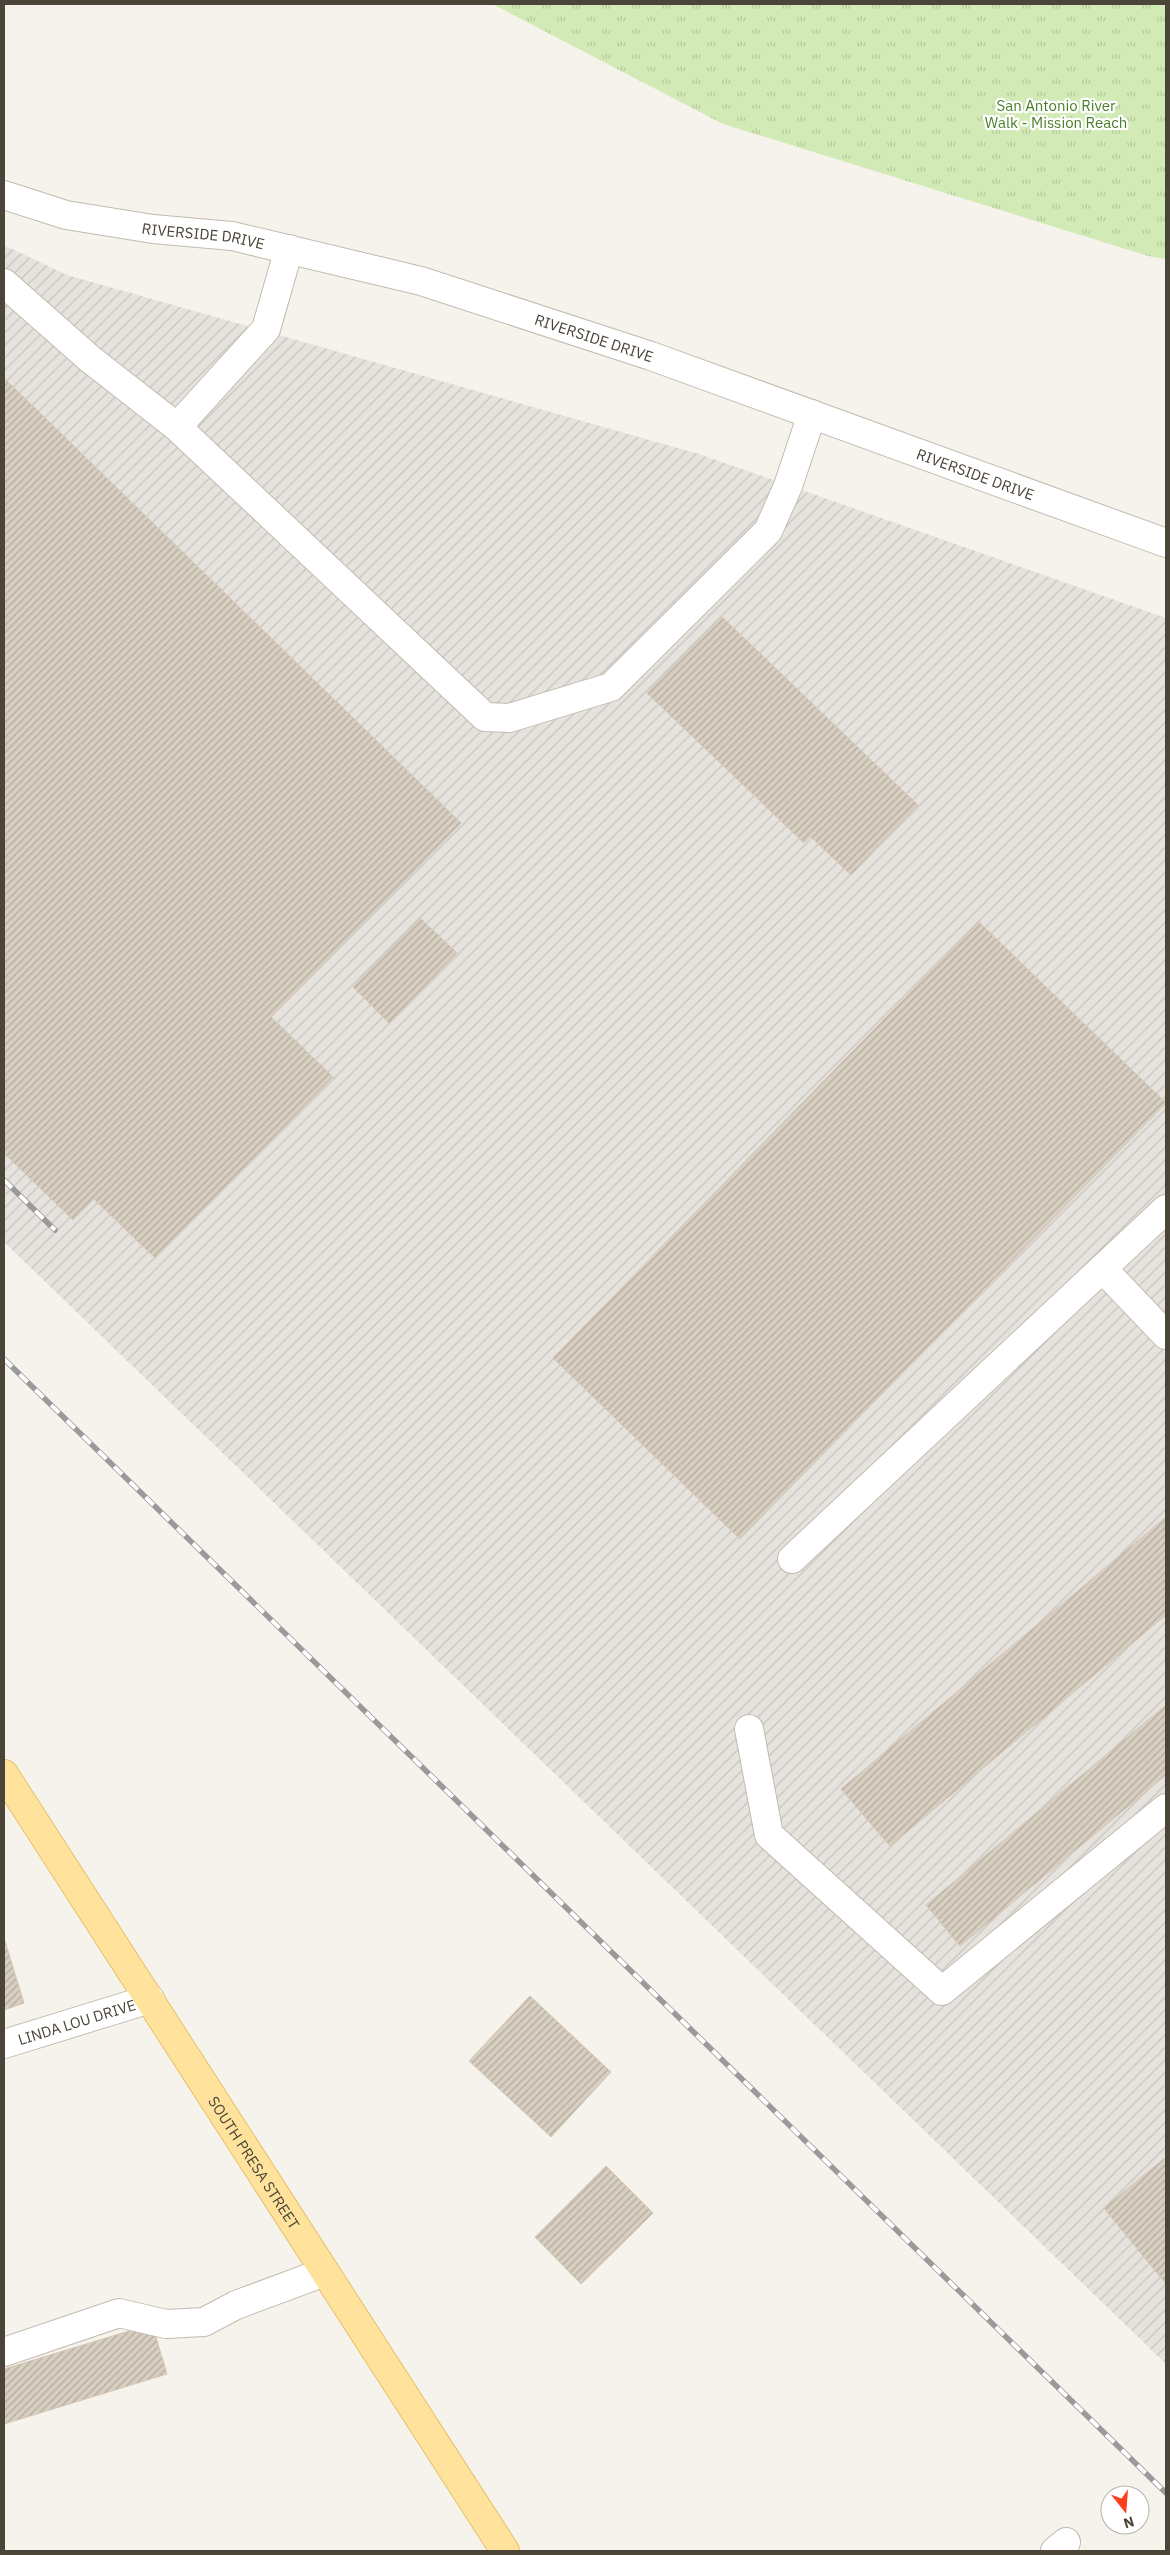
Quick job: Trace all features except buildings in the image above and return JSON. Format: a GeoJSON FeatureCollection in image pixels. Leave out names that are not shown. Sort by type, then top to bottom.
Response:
{"type":"FeatureCollection","features":[{"type":"Feature","properties":{"kind":"main road","name":"SOUTH PRESA STREET"},"geometry":{"type":"LineString","coordinates":[[4,1774],[505,2551]]}},
{"type":"Feature","properties":{"kind":"street","name":"RIVERSIDE DRIVE"},"geometry":{"type":"LineString","coordinates":[[4,195],[66,215],[153,229],[232,236],[421,281],[651,356],[1166,543]]}},
{"type":"Feature","properties":{"kind":"street"},"geometry":{"type":"LineString","coordinates":[[177,427],[266,329],[289,249]]}},
{"type":"Feature","properties":{"kind":"street"},"geometry":{"type":"LineString","coordinates":[[4,283],[90,359],[177,427],[485,717],[509,718],[611,687],[768,532],[788,486],[812,414]]}},
{"type":"Feature","properties":{"kind":"street"},"geometry":{"type":"LineString","coordinates":[[792,1559],[1166,1209]]}},
{"type":"Feature","properties":{"kind":"street"},"geometry":{"type":"LineString","coordinates":[[1103,1269],[1166,1335]]}},
{"type":"Feature","properties":{"kind":"street"},"geometry":{"type":"LineString","coordinates":[[748,1729],[770,1835],[942,1991],[1166,1808]]}},
{"type":"Feature","properties":{"kind":"street","name":"LINDA LOU DRIVE"},"geometry":{"type":"LineString","coordinates":[[4,2044],[150,1999]]}},
{"type":"Feature","properties":{"kind":"street"},"geometry":{"type":"LineString","coordinates":[[4,2352],[119,2313],[166,2324],[204,2322],[236,2305],[326,2272]]}},
{"type":"Feature","properties":{"kind":"shaded area"},"geometry":{"type":"Polygon","coordinates":[[[4,245],[67,275],[699,454],[1166,618],[1166,2364],[4,1242],[4,245]]]}},
{"type":"Feature","properties":{"kind":"green space","name":"San Antonio River Walk - Mission Reach"},"geometry":{"type":"Polygon","coordinates":[[[492,4],[1166,4],[1166,259],[1148,256],[723,124],[492,4]]]}},
{"type":"Feature","properties":{"kind":"railway"},"geometry":{"type":"LineString","coordinates":[[4,1180],[55,1230]]}},
{"type":"Feature","properties":{"kind":"railway"},"geometry":{"type":"LineString","coordinates":[[4,1359],[1166,2493]]}}]}
